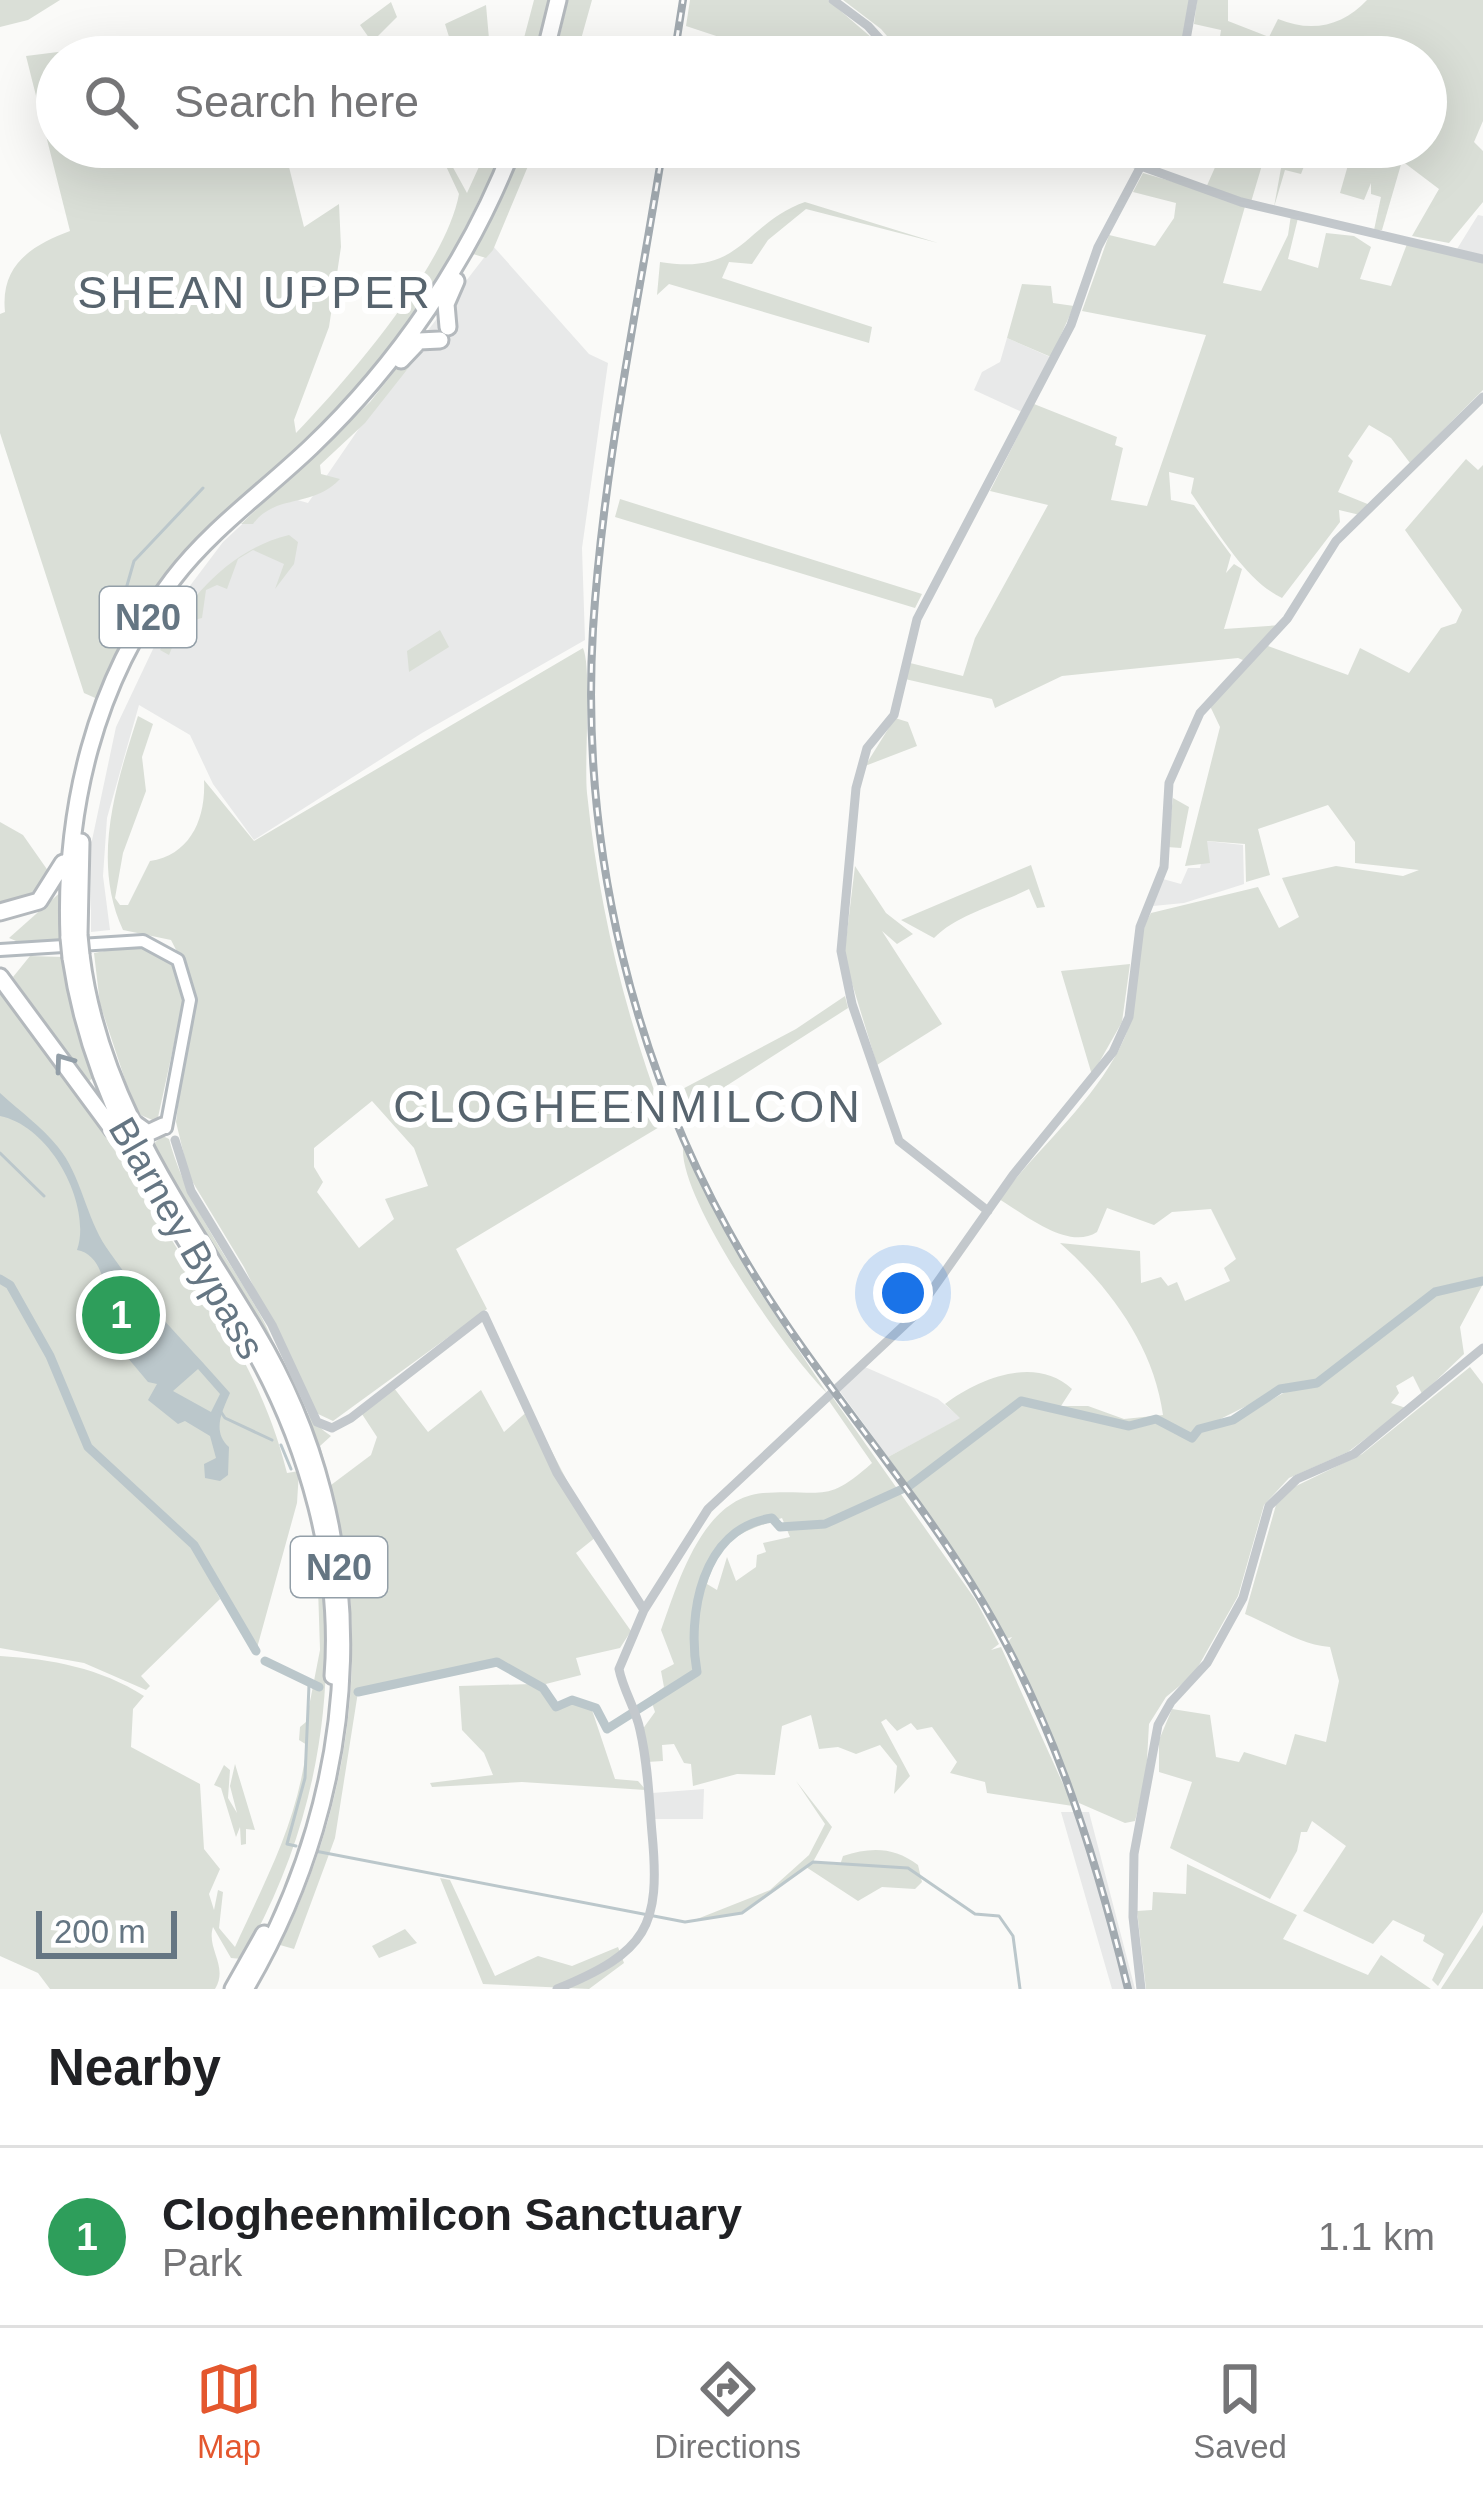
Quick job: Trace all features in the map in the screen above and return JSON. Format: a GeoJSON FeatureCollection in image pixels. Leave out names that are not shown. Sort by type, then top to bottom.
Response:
{"type":"FeatureCollection","features":[{"type":"Feature","properties":{"kind":"highway"},"geometry":{"type":"LineString","coordinates":[[549,36],[558,0]]}},
{"type":"Feature","properties":{"kind":"highway","name":"Blarney Bypass"},"geometry":{"type":"LineString","coordinates":[[233,1989],[286,1888],[313,1814],[328,1736],[331,1600],[309,1479],[282,1406],[244,1332],[155,1192],[102,1086],[74,937],[68,863],[77,794],[102,708],[142,627],[204,542],[342,414],[383,368],[448,278],[505,168]]}},
{"type":"Feature","properties":{"kind":"highway"},"geometry":{"type":"LineString","coordinates":[[342,414],[354,410],[418,341],[444,334],[447,298],[497,185]]}},
{"type":"Feature","properties":{"kind":"highway","name":"Blarney Bypass"},"geometry":{"type":"LineString","coordinates":[[74,937],[83,821],[110,712],[154,620],[239,512]]}},
{"type":"Feature","properties":{"kind":"highway"},"geometry":{"type":"LineString","coordinates":[[0,927],[19,910],[39,901],[60,874],[77,794]]}},
{"type":"Feature","properties":{"kind":"highway"},"geometry":{"type":"LineString","coordinates":[[0,912],[19,910]]}},
{"type":"Feature","properties":{"kind":"highway","name":"Blarney Bypass"},"geometry":{"type":"LineString","coordinates":[[76,956],[119,1100],[290,1396],[315,1460],[339,1569],[344,1662],[323,1812],[298,1886],[245,1989]]}},
{"type":"Feature","properties":{"kind":"highway"},"geometry":{"type":"LineString","coordinates":[[0,977],[155,1192]]}},
{"type":"Feature","properties":{"kind":"highway"},"geometry":{"type":"LineString","coordinates":[[119,1100],[141,1131],[168,1131]]}},
{"type":"Feature","properties":{"kind":"highway"},"geometry":{"type":"LineString","coordinates":[[156,1171],[149,1145],[168,1131]]}},
{"type":"Feature","properties":{"kind":"main road"},"geometry":{"type":"LineString","coordinates":[[0,954],[143,941],[178,960],[190,1000],[168,1131]]}},
{"type":"Feature","properties":{"kind":"street"},"geometry":{"type":"LineString","coordinates":[[833,0],[877,36]]}},
{"type":"Feature","properties":{"kind":"street"},"geometry":{"type":"LineString","coordinates":[[1187,36],[1193,0]]}},
{"type":"Feature","properties":{"kind":"street"},"geometry":{"type":"LineString","coordinates":[[988,1211],[893,1131],[852,1004],[841,951],[856,788],[867,748],[894,715],[917,619],[1064,340],[1098,247],[1141,168],[1241,202],[1483,259]]}},
{"type":"Feature","properties":{"kind":"street"},"geometry":{"type":"LineString","coordinates":[[557,1989],[618,1955],[653,1914],[658,1876],[648,1792],[634,1712],[619,1672],[624,1648],[644,1610],[708,1509],[907,1322],[988,1211],[1084,1093],[1123,1033],[1134,950],[1164,867],[1169,783],[1200,713],[1287,619],[1336,541],[1483,398]]}},
{"type":"Feature","properties":{"kind":"street"},"geometry":{"type":"LineString","coordinates":[[168,1131],[191,1191],[272,1325],[314,1420],[328,1428],[342,1424],[478,1316],[486,1316],[557,1473],[644,1610]]}},
{"type":"Feature","properties":{"kind":"street"},"geometry":{"type":"LineString","coordinates":[[1141,1989],[1134,1937],[1134,1855],[1158,1725],[1207,1663],[1243,1598],[1269,1506],[1297,1478],[1354,1454],[1483,1348]]}},
{"type":"Feature","properties":{"kind":"shaded area"},"geometry":{"type":"Polygon","coordinates":[[[0,0],[60,0],[28,20],[0,27],[0,0]]]}},
{"type":"Feature","properties":{"kind":"shaded area"},"geometry":{"type":"Polygon","coordinates":[[[534,0],[550,0],[541,36],[525,36],[534,0]]]}},
{"type":"Feature","properties":{"kind":"shaded area"},"geometry":{"type":"Polygon","coordinates":[[[568,0],[592,0],[582,36],[560,36],[568,0]]]}},
{"type":"Feature","properties":{"kind":"shaded area"},"geometry":{"type":"Polygon","coordinates":[[[690,0],[828,0],[870,36],[716,36],[686,26],[690,0]]]}},
{"type":"Feature","properties":{"kind":"shaded area"},"geometry":{"type":"Polygon","coordinates":[[[843,0],[1191,0],[1183,36],[887,36],[843,0]]]}},
{"type":"Feature","properties":{"kind":"shaded area"},"geometry":{"type":"Polygon","coordinates":[[[1197,0],[1228,0],[1228,21],[1266,36],[1220,36],[1221,30],[1194,24],[1197,0]]]}},
{"type":"Feature","properties":{"kind":"shaded area"},"geometry":{"type":"Polygon","coordinates":[[[1367,0],[1483,0],[1483,121],[1474,142],[1483,151],[1483,202],[1449,243],[1412,236],[1439,189],[1411,168],[1447,168],[1447,36],[1270,36],[1278,19],[1303,26],[1326,25],[1348,16],[1367,0]]]}},
{"type":"Feature","properties":{"kind":"shaded area"},"geometry":{"type":"Polygon","coordinates":[[[391,2],[397,17],[378,36],[368,36],[360,25],[391,2]]]}},
{"type":"Feature","properties":{"kind":"shaded area"},"geometry":{"type":"Polygon","coordinates":[[[486,5],[489,36],[449,36],[445,24],[486,5]]]}},
{"type":"Feature","properties":{"kind":"shaded area"},"geometry":{"type":"Polygon","coordinates":[[[36,55],[36,96],[26,56],[36,55]]]}},
{"type":"Feature","properties":{"kind":"shaded area"},"geometry":{"type":"Polygon","coordinates":[[[54,168],[289,168],[304,227],[339,204],[341,247],[329,327],[294,420],[296,433],[392,321],[435,254],[459,194],[447,168],[453,168],[467,193],[478,168],[495,168],[439,281],[408,325],[344,404],[192,551],[102,701],[84,693],[0,433],[0,314],[5,312],[8,281],[32,250],[70,231],[54,168]]]}},
{"type":"Feature","properties":{"kind":"shaded area"},"geometry":{"type":"Polygon","coordinates":[[[514,168],[527,168],[493,250],[486,258],[473,254],[514,168]]]}},
{"type":"Feature","properties":{"kind":"shaded area"},"geometry":{"type":"Polygon","coordinates":[[[1215,168],[1261,168],[1251,202],[1205,190],[1215,168]]]}},
{"type":"Feature","properties":{"kind":"shaded area"},"geometry":{"type":"Polygon","coordinates":[[[1281,168],[1303,168],[1301,174],[1285,170],[1274,207],[1281,168]]]}},
{"type":"Feature","properties":{"kind":"shaded area"},"geometry":{"type":"Polygon","coordinates":[[[1347,168],[1400,168],[1382,230],[1374,230],[1381,197],[1371,194],[1371,183],[1364,200],[1340,193],[1347,168]]]}},
{"type":"Feature","properties":{"kind":"shaded area"},"geometry":{"type":"Polygon","coordinates":[[[1143,173],[1246,203],[1223,283],[1261,291],[1288,235],[1291,215],[1298,218],[1288,259],[1318,268],[1326,233],[1354,236],[1371,247],[1360,279],[1391,286],[1407,244],[1483,263],[1483,390],[1410,463],[1391,438],[1369,425],[1348,456],[1353,461],[1338,492],[1370,505],[1360,515],[1339,510],[1340,522],[1282,598],[1255,579],[1231,552],[1191,493],[1194,478],[1169,472],[1171,500],[1194,505],[1231,555],[1226,573],[1234,564],[1242,569],[1224,629],[1282,625],[1268,646],[1348,675],[1360,648],[1409,673],[1441,628],[1456,623],[1462,610],[1405,530],[1466,459],[1478,470],[1483,465],[1483,1281],[1452,1285],[1426,1298],[1483,1284],[1460,1327],[1464,1354],[1422,1394],[1413,1376],[1396,1386],[1399,1393],[1391,1403],[1406,1408],[1348,1452],[1289,1478],[1264,1505],[1238,1596],[1194,1674],[1166,1697],[1149,1724],[1146,1778],[1135,1821],[1125,1823],[1079,1803],[1008,1642],[1012,1637],[1005,1639],[911,1488],[1021,1402],[1120,1426],[1155,1420],[1192,1439],[1306,1384],[1246,1406],[1211,1424],[1192,1437],[1155,1417],[1129,1424],[1019,1399],[907,1484],[888,1457],[960,1418],[945,1404],[974,1386],[1008,1374],[1042,1373],[1058,1379],[1072,1389],[1061,1406],[1088,1406],[1124,1419],[1163,1415],[1150,1366],[1127,1320],[1060,1243],[1140,1251],[1141,1283],[1161,1277],[1168,1286],[1177,1282],[1185,1301],[1230,1281],[1224,1268],[1236,1259],[1211,1209],[1172,1212],[1154,1225],[1107,1208],[1097,1232],[1073,1237],[1046,1228],[999,1199],[1113,1061],[1129,1024],[1140,943],[1151,913],[1258,887],[1279,928],[1299,917],[1282,878],[1336,866],[1403,876],[1419,870],[1355,863],[1355,842],[1328,805],[1258,829],[1270,875],[1246,882],[1245,844],[1207,841],[1210,863],[1185,866],[1220,727],[1210,706],[1263,650],[1250,663],[1238,658],[1062,676],[995,708],[992,699],[905,679],[906,662],[963,676],[975,638],[1048,505],[990,491],[1034,404],[1117,437],[1115,445],[1123,448],[1111,500],[1147,506],[1206,335],[1082,311],[1109,235],[1155,246],[1174,218],[1176,203],[1133,192],[1143,173]]]}},
{"type":"Feature","properties":{"kind":"shaded area"},"geometry":{"type":"Polygon","coordinates":[[[805,202],[938,243],[806,209],[768,240],[752,264],[729,262],[722,278],[872,327],[869,343],[669,284],[657,295],[660,262],[709,262],[726,255],[784,211],[805,202]]]}},
{"type":"Feature","properties":{"kind":"shaded area"},"geometry":{"type":"Polygon","coordinates":[[[1478,215],[1483,216],[1483,256],[1457,249],[1478,215]]]}},
{"type":"Feature","properties":{"kind":"shaded area"},"geometry":{"type":"Polygon","coordinates":[[[493,246],[589,354],[608,363],[582,548],[585,640],[422,733],[254,840],[213,784],[190,735],[139,705],[107,818],[103,876],[110,930],[91,932],[91,845],[116,727],[171,611],[223,542],[252,515],[283,496],[308,503],[412,351],[493,246]]]}},
{"type":"Feature","properties":{"kind":"shaded area"},"geometry":{"type":"Polygon","coordinates":[[[1022,284],[1051,286],[1053,303],[1074,306],[1051,357],[1007,338],[1022,284]]]}},
{"type":"Feature","properties":{"kind":"shaded area"},"geometry":{"type":"Polygon","coordinates":[[[1007,338],[1050,357],[1024,413],[974,390],[982,372],[1000,362],[1007,338]]]}},
{"type":"Feature","properties":{"kind":"shaded area"},"geometry":{"type":"Polygon","coordinates":[[[417,357],[365,423],[320,465],[321,474],[340,479],[317,494],[272,508],[253,524],[241,524],[370,402],[401,363],[417,357]]]}},
{"type":"Feature","properties":{"kind":"shaded area"},"geometry":{"type":"Polygon","coordinates":[[[620,499],[922,594],[915,608],[615,517],[620,499]]]}},
{"type":"Feature","properties":{"kind":"shaded area"},"geometry":{"type":"Polygon","coordinates":[[[289,535],[298,542],[294,564],[275,589],[284,564],[253,550],[238,559],[227,589],[217,585],[206,590],[202,618],[182,623],[169,655],[160,650],[213,578],[248,551],[289,535]]]}},
{"type":"Feature","properties":{"kind":"shaded area"},"geometry":{"type":"Polygon","coordinates":[[[440,630],[449,647],[409,672],[407,651],[440,630]]]}},
{"type":"Feature","properties":{"kind":"shaded area"},"geometry":{"type":"Polygon","coordinates":[[[583,648],[587,793],[606,919],[638,1042],[666,1123],[456,1249],[487,1309],[333,1421],[316,1413],[244,1267],[189,1176],[176,1122],[193,983],[171,940],[123,930],[109,877],[115,795],[138,716],[153,724],[142,757],[146,791],[123,853],[115,898],[120,905],[128,905],[150,861],[176,851],[193,833],[202,808],[204,780],[254,841],[583,648]],[[372,1101],[314,1148],[314,1167],[323,1182],[317,1192],[359,1248],[394,1219],[385,1199],[428,1186],[414,1148],[372,1101]]]}},
{"type":"Feature","properties":{"kind":"shaded area"},"geometry":{"type":"Polygon","coordinates":[[[895,718],[908,722],[917,746],[865,766],[895,718]]]}},
{"type":"Feature","properties":{"kind":"shaded area"},"geometry":{"type":"Polygon","coordinates":[[[1173,798],[1189,807],[1181,848],[1167,847],[1173,798]]]}},
{"type":"Feature","properties":{"kind":"shaded area"},"geometry":{"type":"Polygon","coordinates":[[[0,822],[23,835],[51,875],[38,895],[0,905],[0,822]]]}},
{"type":"Feature","properties":{"kind":"shaded area"},"geometry":{"type":"Polygon","coordinates":[[[1206,841],[1243,845],[1244,884],[1184,903],[1153,906],[1163,879],[1181,884],[1188,868],[1200,868],[1206,841]]]}},
{"type":"Feature","properties":{"kind":"shaded area"},"geometry":{"type":"Polygon","coordinates":[[[1031,865],[1045,907],[1037,908],[1029,889],[965,917],[934,938],[901,920],[1031,865]]]}},
{"type":"Feature","properties":{"kind":"shaded area"},"geometry":{"type":"Polygon","coordinates":[[[855,866],[886,913],[913,934],[897,944],[882,931],[942,1024],[877,1065],[844,957],[855,866]]]}},
{"type":"Feature","properties":{"kind":"shaded area"},"geometry":{"type":"Polygon","coordinates":[[[63,890],[63,941],[23,944],[9,938],[63,890]]]}},
{"type":"Feature","properties":{"kind":"shaded area"},"geometry":{"type":"Polygon","coordinates":[[[141,944],[172,960],[184,998],[157,1122],[136,1113],[100,1004],[94,953],[141,944]]]}},
{"type":"Feature","properties":{"kind":"shaded area"},"geometry":{"type":"Polygon","coordinates":[[[30,956],[63,957],[72,1013],[94,1077],[88,1082],[13,977],[30,956]]]}},
{"type":"Feature","properties":{"kind":"shaded area"},"geometry":{"type":"Polygon","coordinates":[[[1130,964],[1122,1022],[1092,1075],[1061,971],[1130,964]]]}},
{"type":"Feature","properties":{"kind":"shaded area"},"geometry":{"type":"Polygon","coordinates":[[[0,990],[90,1114],[191,1270],[254,1381],[287,1473],[299,1471],[297,1503],[257,1648],[206,1572],[220,1599],[141,1676],[150,1686],[146,1690],[84,1663],[0,1648],[0,990]]]}},
{"type":"Feature","properties":{"kind":"shaded area"},"geometry":{"type":"Polygon","coordinates":[[[845,996],[848,1008],[681,1115],[673,1094],[796,1029],[845,996]]]}},
{"type":"Feature","properties":{"kind":"shaded area"},"geometry":{"type":"Polygon","coordinates":[[[0,1093],[58,1147],[106,1247],[151,1306],[230,1393],[220,1427],[229,1447],[228,1475],[220,1481],[205,1478],[204,1464],[216,1458],[210,1436],[185,1421],[178,1424],[148,1400],[157,1384],[148,1382],[117,1345],[114,1339],[121,1331],[111,1308],[102,1304],[100,1271],[91,1257],[77,1250],[79,1213],[64,1171],[36,1136],[0,1116],[0,1093]],[[198,1369],[173,1391],[211,1412],[220,1394],[198,1369]]]}},
{"type":"Feature","properties":{"kind":"shaded area"},"geometry":{"type":"Polygon","coordinates":[[[163,1136],[169,1139],[198,1209],[262,1318],[298,1398],[331,1436],[320,1446],[331,1485],[371,1455],[377,1437],[360,1411],[394,1388],[428,1432],[481,1390],[504,1432],[530,1409],[596,1537],[576,1553],[631,1631],[620,1648],[576,1658],[581,1675],[538,1686],[553,1708],[572,1704],[592,1710],[615,1779],[638,1781],[646,1790],[522,1782],[432,1787],[430,1783],[493,1775],[484,1753],[462,1730],[459,1686],[532,1684],[497,1662],[358,1692],[335,1838],[294,1949],[280,1945],[328,1822],[342,1757],[352,1625],[346,1559],[332,1495],[310,1432],[154,1153],[153,1144],[163,1136]]]}},
{"type":"Feature","properties":{"kind":"shaded area"},"geometry":{"type":"Polygon","coordinates":[[[683,1148],[756,1286],[827,1393],[763,1312],[716,1238],[698,1203],[683,1148]]]}},
{"type":"Feature","properties":{"kind":"shaded area"},"geometry":{"type":"Polygon","coordinates":[[[865,1367],[938,1399],[961,1418],[888,1457],[839,1390],[865,1367]]]}},
{"type":"Feature","properties":{"kind":"shaded area"},"geometry":{"type":"Polygon","coordinates":[[[1470,1367],[1483,1384],[1483,1912],[1438,1986],[1432,1980],[1444,1954],[1423,1941],[1425,1935],[1393,1920],[1373,1944],[1303,1911],[1346,1846],[1312,1821],[1307,1832],[1301,1832],[1297,1851],[1270,1899],[1170,1848],[1192,1782],[1159,1772],[1159,1740],[1172,1709],[1210,1715],[1216,1757],[1239,1762],[1244,1752],[1286,1765],[1295,1734],[1326,1742],[1339,1681],[1330,1647],[1298,1639],[1245,1614],[1276,1505],[1294,1487],[1362,1454],[1470,1367]]]}},
{"type":"Feature","properties":{"kind":"shaded area"},"geometry":{"type":"Polygon","coordinates":[[[831,1395],[975,1599],[999,1644],[991,1650],[1001,1647],[1073,1806],[987,1793],[985,1782],[950,1773],[957,1762],[932,1727],[917,1730],[911,1723],[897,1731],[886,1719],[881,1722],[910,1776],[894,1794],[897,1766],[880,1745],[856,1754],[838,1747],[819,1749],[811,1715],[782,1726],[775,1775],[737,1774],[693,1786],[691,1764],[684,1763],[674,1744],[662,1745],[663,1761],[647,1762],[642,1730],[655,1712],[650,1697],[664,1687],[661,1671],[674,1664],[661,1630],[685,1567],[708,1526],[742,1498],[833,1490],[872,1463],[827,1398],[831,1395]],[[782,1518],[745,1532],[719,1555],[707,1584],[717,1590],[727,1557],[736,1581],[756,1567],[757,1555],[766,1552],[763,1543],[790,1537],[782,1518]]]}},
{"type":"Feature","properties":{"kind":"shaded area"},"geometry":{"type":"Polygon","coordinates":[[[316,1525],[326,1639],[318,1749],[290,1856],[242,1959],[231,1958],[213,1927],[220,1973],[215,1989],[50,1989],[38,1973],[0,1956],[0,1656],[75,1667],[144,1696],[133,1709],[131,1747],[200,1784],[204,1849],[220,1869],[209,1894],[214,1910],[218,1890],[223,1892],[219,1928],[235,1947],[279,1849],[302,1773],[307,1745],[299,1740],[300,1727],[306,1722],[320,1650],[316,1525]]]}},
{"type":"Feature","properties":{"kind":"shaded area"},"geometry":{"type":"Polygon","coordinates":[[[235,1764],[255,1830],[246,1829],[246,1844],[241,1845],[240,1827],[236,1837],[221,1788],[214,1785],[224,1765],[230,1770],[228,1798],[237,1813],[230,1786],[235,1764]]]}},
{"type":"Feature","properties":{"kind":"shaded area"},"geometry":{"type":"Polygon","coordinates":[[[796,1781],[832,1827],[813,1862],[840,1865],[843,1856],[853,1853],[891,1852],[918,1865],[922,1882],[915,1889],[882,1887],[858,1901],[806,1867],[740,1913],[692,1921],[770,1890],[809,1855],[825,1824],[796,1781]]]}},
{"type":"Feature","properties":{"kind":"shaded area"},"geometry":{"type":"Polygon","coordinates":[[[704,1789],[703,1819],[653,1819],[652,1793],[704,1789]]]}},
{"type":"Feature","properties":{"kind":"shaded area"},"geometry":{"type":"Polygon","coordinates":[[[1061,1812],[1089,1812],[1135,1989],[1112,1989],[1061,1812]]]}},
{"type":"Feature","properties":{"kind":"shaded area"},"geometry":{"type":"Polygon","coordinates":[[[1187,1864],[1297,1915],[1283,1939],[1368,1975],[1381,1955],[1431,1989],[1146,1989],[1137,1911],[1152,1910],[1153,1892],[1186,1894],[1187,1864]]]}},
{"type":"Feature","properties":{"kind":"shaded area"},"geometry":{"type":"Polygon","coordinates":[[[440,1878],[450,1880],[495,1976],[538,1956],[572,1966],[618,1947],[624,1963],[589,1989],[483,1984],[440,1878]]]}},
{"type":"Feature","properties":{"kind":"shaded area"},"geometry":{"type":"Polygon","coordinates":[[[1483,1925],[1483,1989],[1441,1989],[1442,1987],[1483,1925]]]}},
{"type":"Feature","properties":{"kind":"shaded area"},"geometry":{"type":"Polygon","coordinates":[[[405,1929],[417,1943],[379,1958],[372,1946],[405,1929]]]}},
{"type":"Feature","properties":{"kind":"waterway"},"geometry":{"type":"LineString","coordinates":[[112,638],[134,561],[203,488]]}},
{"type":"Feature","properties":{"kind":"waterway"},"geometry":{"type":"LineString","coordinates":[[0,1153],[44,1196]]}},
{"type":"Feature","properties":{"kind":"waterway"},"geometry":{"type":"LineString","coordinates":[[0,1279],[10,1285],[50,1356],[88,1447],[194,1545],[256,1651]]}},
{"type":"Feature","properties":{"kind":"waterway"},"geometry":{"type":"LineString","coordinates":[[358,1692],[497,1662],[543,1688],[556,1707],[572,1700],[596,1708],[607,1729],[697,1672],[695,1626],[704,1578],[714,1556],[748,1525],[772,1518],[780,1527],[825,1524],[909,1486],[1021,1401],[1129,1426],[1156,1419],[1192,1438],[1199,1429],[1233,1420],[1280,1389],[1317,1383],[1435,1292],[1483,1281]]}},
{"type":"Feature","properties":{"kind":"waterway"},"geometry":{"type":"LineString","coordinates":[[219,1409],[225,1418],[272,1440]]}},
{"type":"Feature","properties":{"kind":"waterway"},"geometry":{"type":"LineString","coordinates":[[281,1445],[291,1469]]}},
{"type":"Feature","properties":{"kind":"waterway"},"geometry":{"type":"LineString","coordinates":[[265,1661],[319,1687]]}},
{"type":"Feature","properties":{"kind":"waterway"},"geometry":{"type":"LineString","coordinates":[[296,1846],[287,1844],[305,1778],[309,1685]]}},
{"type":"Feature","properties":{"kind":"waterway"},"geometry":{"type":"LineString","coordinates":[[315,1851],[685,1922],[742,1913],[813,1862],[908,1868],[975,1914],[999,1916],[1013,1936],[1020,1989]]}},
{"type":"Feature","properties":{"kind":"railway"},"geometry":{"type":"LineString","coordinates":[[677,36],[683,0]]}},
{"type":"Feature","properties":{"kind":"railway"},"geometry":{"type":"LineString","coordinates":[[660,168],[613,448],[593,629],[596,793],[622,954],[672,1111],[744,1258],[798,1341],[944,1542],[1024,1679],[1084,1831],[1128,1989]]}},
{"type":"Feature","properties":{"kind":"place","name":"Clogheenmilcon Sanctuary"},"geometry":{"type":"Point","coordinates":[121,1315]}},
{"type":"Feature","properties":{"kind":"district","name":"SHEAN UPPER"},"geometry":{"type":"Point","coordinates":[255,292]}},
{"type":"Feature","properties":{"kind":"district","name":"CLOGHEENMILCON"},"geometry":{"type":"Point","coordinates":[628,1106]}}]}
